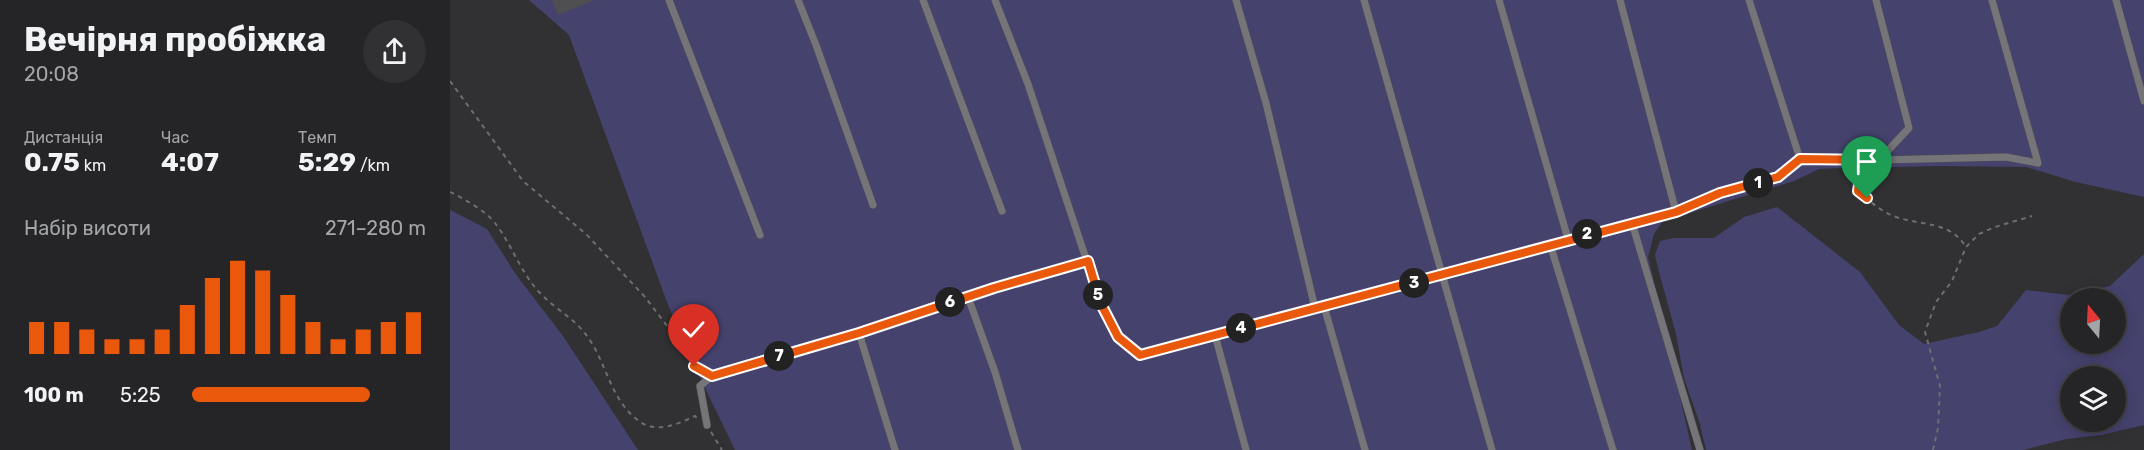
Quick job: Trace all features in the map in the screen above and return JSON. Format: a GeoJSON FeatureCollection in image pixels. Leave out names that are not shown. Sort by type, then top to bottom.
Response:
{"type":"FeatureCollection","features":[{"type":"Feature","properties":{"kind":"lane"},"geometry":{"type":"LineString","coordinates":[[669,0],[760,235]]}},
{"type":"Feature","properties":{"kind":"lane"},"geometry":{"type":"LineString","coordinates":[[798,0],[873,205]]}},
{"type":"Feature","properties":{"kind":"lane"},"geometry":{"type":"LineString","coordinates":[[923,0],[1002,211]]}},
{"type":"Feature","properties":{"kind":"lane"},"geometry":{"type":"LineString","coordinates":[[995,0],[1028,84],[1101,304],[1118,337],[1140,355],[1676,212],[1720,193],[1778,177],[1800,159],[2006,157],[2038,163],[1992,0]]}},
{"type":"Feature","properties":{"kind":"lane"},"geometry":{"type":"LineString","coordinates":[[1236,0],[1266,103],[1315,308]]}},
{"type":"Feature","properties":{"kind":"lane"},"geometry":{"type":"LineString","coordinates":[[1364,0],[1492,450]]}},
{"type":"Feature","properties":{"kind":"lane"},"geometry":{"type":"LineString","coordinates":[[1499,0],[1568,239]]}},
{"type":"Feature","properties":{"kind":"lane"},"geometry":{"type":"LineString","coordinates":[[1620,0],[1676,212]]}},
{"type":"Feature","properties":{"kind":"lane"},"geometry":{"type":"LineString","coordinates":[[1749,0],[1800,159]]}},
{"type":"Feature","properties":{"kind":"lane"},"geometry":{"type":"LineString","coordinates":[[1876,0],[1909,128],[1880,160]]}},
{"type":"Feature","properties":{"kind":"lane"},"geometry":{"type":"LineString","coordinates":[[2116,0],[2144,101]]}},
{"type":"Feature","properties":{"kind":"lane"},"geometry":{"type":"LineString","coordinates":[[1632,223],[1700,450]]}},
{"type":"Feature","properties":{"kind":"lane"},"geometry":{"type":"LineString","coordinates":[[1550,244],[1613,450]]}},
{"type":"Feature","properties":{"kind":"lane"},"geometry":{"type":"LineString","coordinates":[[707,425],[700,386],[712,376],[859,333],[1088,261]]}},
{"type":"Feature","properties":{"kind":"lane"},"geometry":{"type":"LineString","coordinates":[[968,297],[995,372],[1018,450]]}},
{"type":"Feature","properties":{"kind":"lane"},"geometry":{"type":"LineString","coordinates":[[1324,306],[1365,450]]}},
{"type":"Feature","properties":{"kind":"lane"},"geometry":{"type":"LineString","coordinates":[[859,333],[895,450]]}},
{"type":"Feature","properties":{"kind":"lane"},"geometry":{"type":"LineString","coordinates":[[1215,335],[1246,450]]}},
{"type":"Feature","properties":{"kind":"path"},"geometry":{"type":"LineString","coordinates":[[450,81],[523,181],[586,234],[645,297],[694,366],[712,376]]}},
{"type":"Feature","properties":{"kind":"path"},"geometry":{"type":"LineString","coordinates":[[1880,160],[1859,184],[1858,191],[1872,203],[1895,216],[1954,232],[1966,247]]}},
{"type":"Feature","properties":{"kind":"path"},"geometry":{"type":"LineString","coordinates":[[450,192],[465,200],[494,222],[522,272],[543,296],[586,334],[600,357],[609,384],[627,410],[639,422],[653,427],[667,427],[695,416],[707,425],[722,450]]}},
{"type":"Feature","properties":{"kind":"path"},"geometry":{"type":"LineString","coordinates":[[1934,450],[1938,428],[1940,386],[1925,332],[1936,302],[1952,281],[1966,247],[1979,234],[2032,216]]}},
{"type":"Feature","properties":{"kind":"shaded area"},"geometry":{"type":"Polygon","coordinates":[[[529,0],[2144,0],[2144,197],[2076,182],[2026,167],[1939,166],[1819,169],[1794,181],[1663,221],[1654,234],[1648,257],[1654,282],[1658,319],[1674,370],[1692,450],[735,450],[690,357],[667,302],[569,35],[529,0]]]}},
{"type":"Feature","properties":{"kind":"shaded area"},"geometry":{"type":"Polygon","coordinates":[[[1777,207],[1860,272],[1899,325],[1924,344],[1997,326],[2026,290],[2060,294],[2060,354],[2126,354],[2126,288],[2101,288],[2110,286],[2144,254],[2144,425],[2126,429],[2126,366],[2060,366],[2060,432],[2114,432],[2066,439],[2023,450],[1706,450],[1700,424],[1684,378],[1676,334],[1655,255],[1660,241],[1674,238],[1714,238],[1744,217],[1777,207]]]}},
{"type":"Feature","properties":{"kind":"shaded area"},"geometry":{"type":"Polygon","coordinates":[[[450,210],[487,229],[517,276],[563,336],[638,450],[450,450],[450,210]]]}},
{"type":"Feature","properties":{"kind":"building"},"geometry":{"type":"Polygon","coordinates":[[[552,0],[595,0],[558,15],[552,0]]]}},
{"type":"Feature","properties":{"kind":"route"},"geometry":{"type":"LineString","coordinates":[[694,366],[712,376],[859,333],[1031,276],[1088,261],[1101,304],[1118,337],[1140,355],[1676,212],[1720,193],[1778,177],[1800,159],[1880,160],[1867,172],[1859,184],[1858,191],[1867,198]]}}]}
